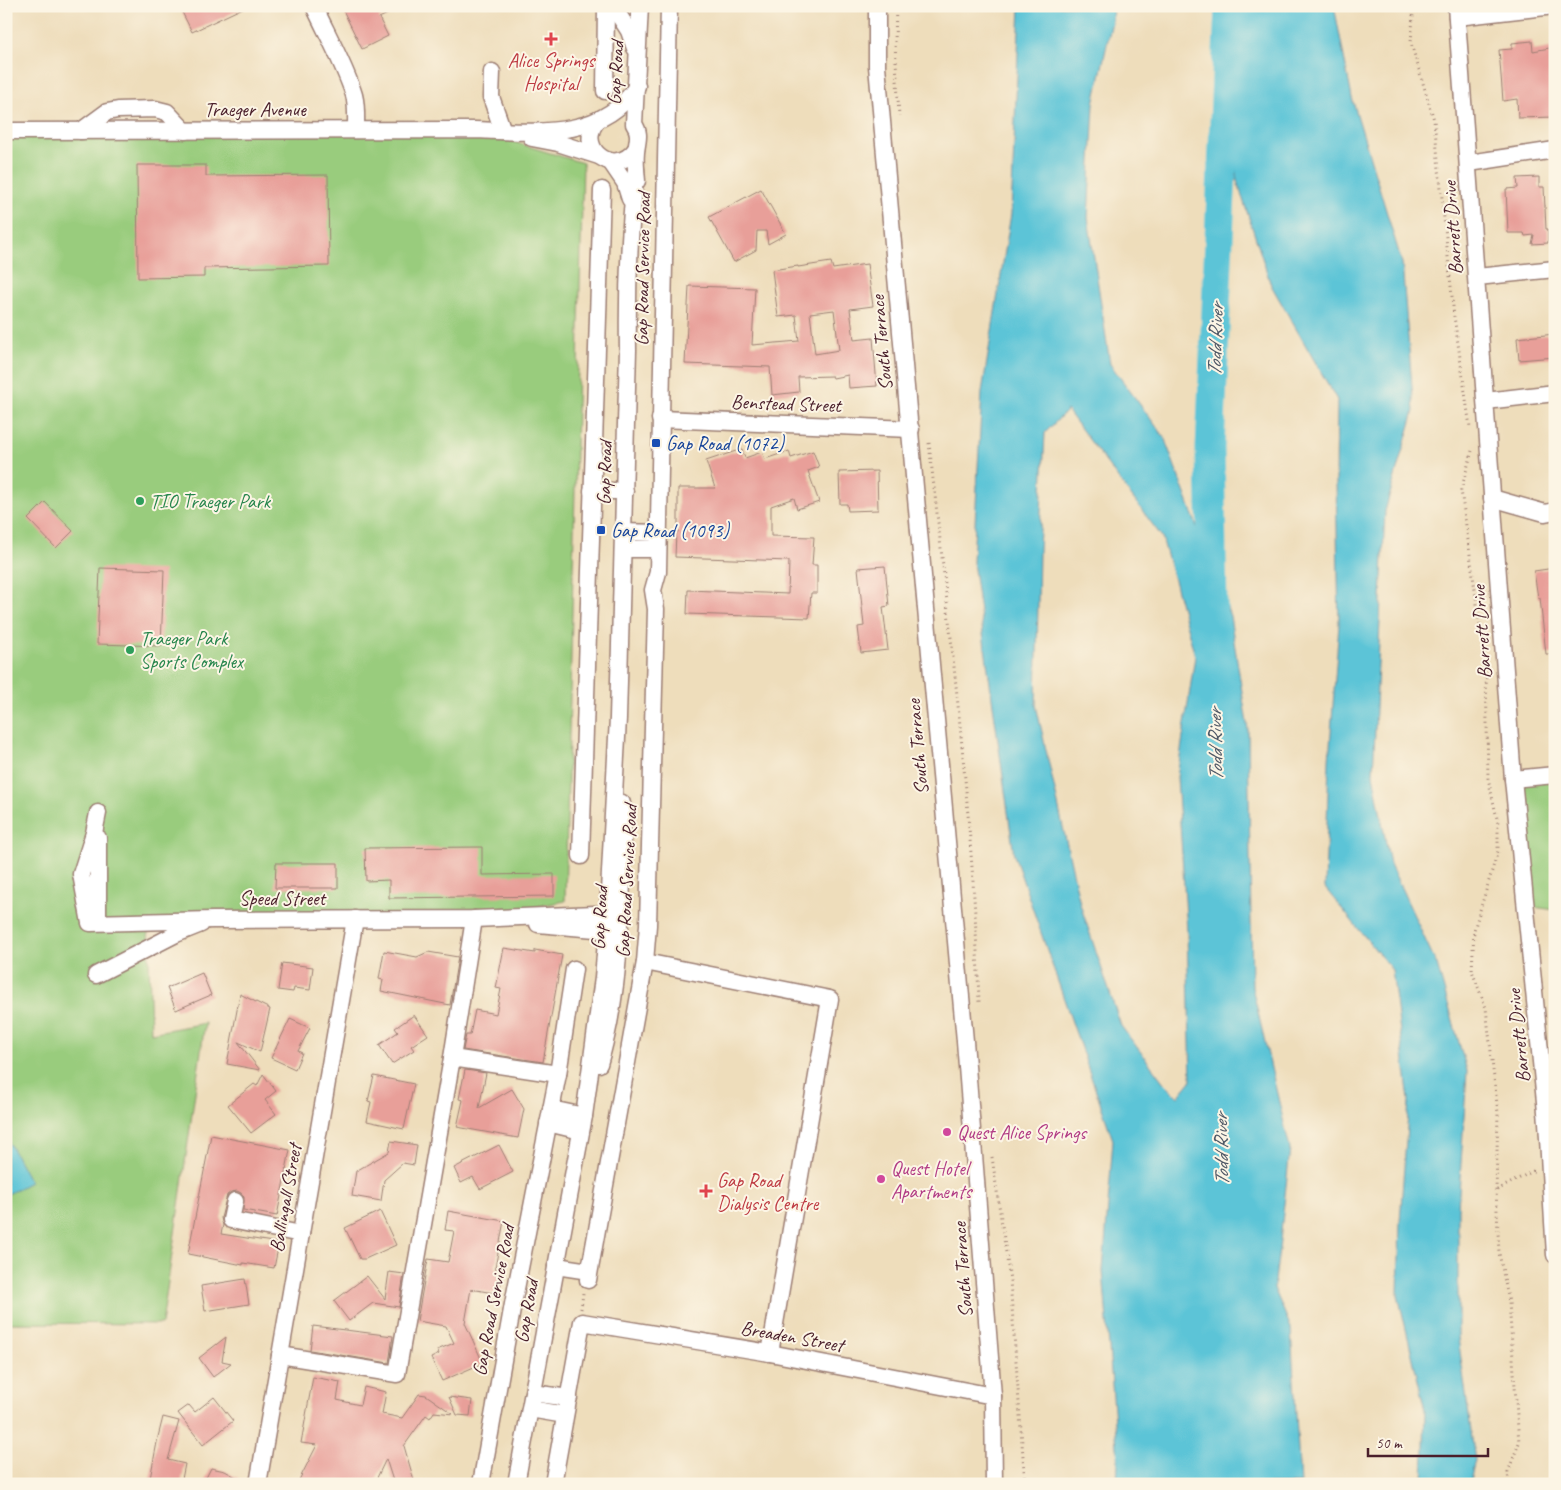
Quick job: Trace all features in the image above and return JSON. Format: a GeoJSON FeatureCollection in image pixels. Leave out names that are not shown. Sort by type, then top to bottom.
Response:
{"type":"FeatureCollection","features":[{"type":"Feature","properties":{"kind":"street"},"geometry":{"type":"LineString","coordinates":[[314,6],[354,96],[356,130]]}},
{"type":"Feature","properties":{"kind":"street"},"geometry":{"type":"LineString","coordinates":[[605,91],[606,6]]}},
{"type":"Feature","properties":{"kind":"street"},"geometry":{"type":"LineString","coordinates":[[613,6],[629,31],[638,55]]}},
{"type":"Feature","properties":{"kind":"street","name":"Gap Road"},"geometry":{"type":"LineString","coordinates":[[628,350],[638,292],[639,203],[636,149],[639,134],[634,124],[640,6]]}},
{"type":"Feature","properties":{"kind":"street","name":"Gap Road Service Road"},"geometry":{"type":"LineString","coordinates":[[589,1275],[645,962],[648,925],[656,609],[653,596],[658,572],[669,6]]}},
{"type":"Feature","properties":{"kind":"street","name":"South Terrace"},"geometry":{"type":"LineString","coordinates":[[877,6],[877,66],[965,1041],[993,1396],[994,1484]]}},
{"type":"Feature","properties":{"kind":"street"},"geometry":{"type":"LineString","coordinates":[[1457,12],[1554,6]]}},
{"type":"Feature","properties":{"kind":"street","name":"Barrett Drive"},"geometry":{"type":"LineString","coordinates":[[1457,12],[1513,779],[1551,1122],[1550,1167],[1555,1255]]}},
{"type":"Feature","properties":{"kind":"street"},"geometry":{"type":"LineString","coordinates":[[492,72],[491,97],[503,131]]}},
{"type":"Feature","properties":{"kind":"street","name":"Traeger Avenue"},"geometry":{"type":"LineString","coordinates":[[6,131],[356,130],[544,132],[578,127],[604,117],[627,99],[637,86]]}},
{"type":"Feature","properties":{"kind":"street"},"geometry":{"type":"LineString","coordinates":[[632,206],[625,183],[594,149],[590,136],[595,123],[604,117],[617,114],[625,115],[634,124]]}},
{"type":"Feature","properties":{"kind":"street","name":"Traeger Avenue"},"geometry":{"type":"LineString","coordinates":[[503,131],[558,143],[604,158]]}},
{"type":"Feature","properties":{"kind":"street"},"geometry":{"type":"LineString","coordinates":[[604,158],[625,160],[636,149]]}},
{"type":"Feature","properties":{"kind":"street"},"geometry":{"type":"LineString","coordinates":[[1469,163],[1555,150]]}},
{"type":"Feature","properties":{"kind":"street","name":"Gap Road"},"geometry":{"type":"LineString","coordinates":[[516,1484],[582,1123],[608,1034],[614,996],[618,718],[628,350],[627,291],[636,170]]}},
{"type":"Feature","properties":{"kind":"street","name":"Gap Road Service Road"},"geometry":{"type":"LineString","coordinates":[[581,856],[602,190]]}},
{"type":"Feature","properties":{"kind":"street"},"geometry":{"type":"LineString","coordinates":[[1477,277],[1555,269]]}},
{"type":"Feature","properties":{"kind":"street"},"geometry":{"type":"LineString","coordinates":[[1486,401],[1555,393]]}},
{"type":"Feature","properties":{"kind":"street","name":"Benstead Street"},"geometry":{"type":"LineString","coordinates":[[660,420],[910,429]]}},
{"type":"Feature","properties":{"kind":"street"},"geometry":{"type":"LineString","coordinates":[[592,491],[624,491]]}},
{"type":"Feature","properties":{"kind":"street"},"geometry":{"type":"LineString","coordinates":[[1492,498],[1545,513],[1555,511]]}},
{"type":"Feature","properties":{"kind":"street"},"geometry":{"type":"LineString","coordinates":[[623,532],[658,533]]}},
{"type":"Feature","properties":{"kind":"street"},"geometry":{"type":"LineString","coordinates":[[623,549],[658,549]]}},
{"type":"Feature","properties":{"kind":"street"},"geometry":{"type":"LineString","coordinates":[[1513,779],[1555,775]]}},
{"type":"Feature","properties":{"kind":"street"},"geometry":{"type":"LineString","coordinates":[[98,813],[94,923],[81,874],[94,833],[98,813]]}},
{"type":"Feature","properties":{"kind":"street","name":"Speed Street"},"geometry":{"type":"LineString","coordinates":[[94,923],[213,920],[474,919],[614,913]]}},
{"type":"Feature","properties":{"kind":"street","name":"Ballingall Street"},"geometry":{"type":"LineString","coordinates":[[258,1484],[355,919]]}},
{"type":"Feature","properties":{"kind":"street"},"geometry":{"type":"LineString","coordinates":[[280,1355],[397,1374],[452,1058],[474,919]]}},
{"type":"Feature","properties":{"kind":"street","name":"Speed Street"},"geometry":{"type":"LineString","coordinates":[[474,919],[614,931]]}},
{"type":"Feature","properties":{"kind":"street"},"geometry":{"type":"LineString","coordinates":[[96,974],[176,934],[213,920]]}},
{"type":"Feature","properties":{"kind":"street"},"geometry":{"type":"LineString","coordinates":[[645,962],[830,999],[770,1353]]}},
{"type":"Feature","properties":{"kind":"street","name":"Gap Road Service Road"},"geometry":{"type":"LineString","coordinates":[[481,1484],[513,1304],[558,1074],[574,969]]}},
{"type":"Feature","properties":{"kind":"street"},"geometry":{"type":"LineString","coordinates":[[452,1058],[558,1074]]}},
{"type":"Feature","properties":{"kind":"street"},"geometry":{"type":"LineString","coordinates":[[550,1116],[582,1123]]}},
{"type":"Feature","properties":{"kind":"street"},"geometry":{"type":"LineString","coordinates":[[235,1202],[231,1220],[301,1234]]}},
{"type":"Feature","properties":{"kind":"street"},"geometry":{"type":"LineString","coordinates":[[556,1266],[589,1275]]}},
{"type":"Feature","properties":{"kind":"street"},"geometry":{"type":"LineString","coordinates":[[553,1484],[582,1322]]}},
{"type":"Feature","properties":{"kind":"street","name":"Breaden Street"},"geometry":{"type":"LineString","coordinates":[[582,1322],[770,1353],[993,1396]]}},
{"type":"Feature","properties":{"kind":"street"},"geometry":{"type":"LineString","coordinates":[[531,1401],[569,1398]]}},
{"type":"Feature","properties":{"kind":"street"},"geometry":{"type":"LineString","coordinates":[[531,1401],[566,1415]]}},
{"type":"Feature","properties":{"kind":"path"},"geometry":{"type":"LineString","coordinates":[[896,6],[895,43],[900,121]]}},
{"type":"Feature","properties":{"kind":"path"},"geometry":{"type":"LineString","coordinates":[[1417,6],[1413,16],[1412,44],[1434,120],[1454,316],[1470,429]]}},
{"type":"Feature","properties":{"kind":"path"},"geometry":{"type":"LineString","coordinates":[[928,434],[958,695],[974,885],[979,1006]]}},
{"type":"Feature","properties":{"kind":"path"},"geometry":{"type":"LineString","coordinates":[[1472,448],[1462,490],[1486,669],[1488,778],[1498,823],[1498,850],[1474,930],[1472,971],[1486,1008],[1498,1113],[1496,1190],[1499,1254],[1509,1302],[1519,1443],[1508,1472],[1509,1484]]}},
{"type":"Feature","properties":{"kind":"path"},"geometry":{"type":"LineString","coordinates":[[991,1154],[1010,1280],[1025,1484]]}},
{"type":"Feature","properties":{"kind":"path"},"geometry":{"type":"LineString","coordinates":[[1496,1190],[1534,1171],[1550,1167]]}},
{"type":"Feature","properties":{"kind":"path"},"geometry":{"type":"LineString","coordinates":[[582,1322],[579,1321],[585,1280],[589,1275]]}},
{"type":"Feature","properties":{"kind":"green space"},"geometry":{"type":"Polygon","coordinates":[[[475,130],[583,163],[565,901],[474,919],[148,923],[151,1033],[205,1023],[162,1324],[6,1323],[6,131],[475,130]]]}},
{"type":"Feature","properties":{"kind":"green space"},"geometry":{"type":"Polygon","coordinates":[[[1555,775],[1555,910],[1526,906],[1513,779],[1555,775]]]}},
{"type":"Feature","properties":{"kind":"water"},"geometry":{"type":"Polygon","coordinates":[[[1020,6],[1113,6],[1112,21],[1094,104],[1088,218],[1110,364],[1164,437],[1230,616],[1248,730],[1252,987],[1290,1149],[1274,1288],[1291,1328],[1300,1484],[1117,1484],[1118,1460],[1103,1271],[1113,1140],[1014,855],[973,562],[982,392],[1011,214],[1020,6]],[[1067,410],[1045,433],[1039,550],[1036,705],[1080,904],[1121,1026],[1164,1083],[1178,1097],[1191,1081],[1187,931],[1177,777],[1195,656],[1162,537],[1067,410]]]}},
{"type":"Feature","properties":{"kind":"water"},"geometry":{"type":"Polygon","coordinates":[[[1216,6],[1334,6],[1352,98],[1402,263],[1414,411],[1385,511],[1373,774],[1390,864],[1437,965],[1467,1071],[1458,1209],[1458,1337],[1475,1460],[1469,1484],[1423,1484],[1425,1410],[1398,1295],[1400,1221],[1409,1100],[1392,970],[1325,888],[1329,760],[1339,624],[1336,481],[1337,400],[1271,285],[1237,181],[1216,6]]]}},
{"type":"Feature","properties":{"kind":"water"},"geometry":{"type":"Polygon","coordinates":[[[6,1137],[30,1182],[6,1195],[6,1137]]]}},
{"type":"Feature","properties":{"kind":"building"},"geometry":{"type":"Polygon","coordinates":[[[179,6],[247,6],[192,32],[179,6]]]}},
{"type":"Feature","properties":{"kind":"building"},"geometry":{"type":"Polygon","coordinates":[[[341,6],[404,6],[379,18],[388,36],[362,49],[341,6]]]}},
{"type":"Feature","properties":{"kind":"building"},"geometry":{"type":"Polygon","coordinates":[[[1532,41],[1533,51],[1555,47],[1555,117],[1518,118],[1517,99],[1503,101],[1499,50],[1512,49],[1512,43],[1532,41]]]}},
{"type":"Feature","properties":{"kind":"building"},"geometry":{"type":"Polygon","coordinates":[[[137,165],[206,165],[206,176],[328,175],[329,266],[204,268],[204,277],[138,278],[137,165]]]}},
{"type":"Feature","properties":{"kind":"building"},"geometry":{"type":"Polygon","coordinates":[[[1539,177],[1539,187],[1544,187],[1548,243],[1532,244],[1534,235],[1525,236],[1524,233],[1508,233],[1506,189],[1518,188],[1517,178],[1539,177]]]}},
{"type":"Feature","properties":{"kind":"building"},"geometry":{"type":"Polygon","coordinates":[[[761,189],[786,234],[768,244],[766,231],[757,231],[756,250],[734,262],[709,217],[761,189]]]}},
{"type":"Feature","properties":{"kind":"building"},"geometry":{"type":"Polygon","coordinates":[[[831,262],[833,269],[867,264],[873,306],[850,309],[854,340],[873,338],[877,386],[849,388],[848,375],[833,378],[832,376],[798,377],[799,392],[772,395],[770,367],[685,364],[689,286],[755,288],[752,345],[799,341],[796,315],[778,317],[772,270],[831,262]],[[834,310],[810,313],[815,354],[839,350],[834,310]]]}},
{"type":"Feature","properties":{"kind":"building"},"geometry":{"type":"Polygon","coordinates":[[[1555,334],[1555,357],[1519,360],[1517,338],[1555,334]]]}},
{"type":"Feature","properties":{"kind":"building"},"geometry":{"type":"Polygon","coordinates":[[[742,449],[745,458],[762,452],[765,459],[789,451],[791,458],[813,451],[819,467],[808,471],[819,502],[797,509],[794,498],[771,506],[771,536],[814,537],[812,565],[817,565],[817,593],[811,593],[809,618],[687,614],[688,590],[788,594],[789,561],[675,557],[676,532],[678,532],[678,488],[715,488],[706,461],[742,449]]]}},
{"type":"Feature","properties":{"kind":"building"},"geometry":{"type":"Polygon","coordinates":[[[877,471],[878,510],[848,511],[847,504],[840,504],[839,472],[877,471]]]}},
{"type":"Feature","properties":{"kind":"building"},"geometry":{"type":"Polygon","coordinates":[[[45,502],[73,531],[56,548],[28,519],[45,502]]]}},
{"type":"Feature","properties":{"kind":"building"},"geometry":{"type":"Polygon","coordinates":[[[885,566],[889,606],[883,607],[888,650],[861,653],[858,627],[864,626],[858,568],[885,566]]]}},
{"type":"Feature","properties":{"kind":"building"},"geometry":{"type":"Polygon","coordinates":[[[100,568],[164,570],[161,646],[97,644],[100,568]]]}},
{"type":"Feature","properties":{"kind":"building"},"geometry":{"type":"Polygon","coordinates":[[[1555,568],[1555,654],[1546,654],[1540,598],[1538,598],[1534,571],[1555,568]]]}},
{"type":"Feature","properties":{"kind":"building"},"geometry":{"type":"Polygon","coordinates":[[[482,847],[482,875],[554,874],[554,896],[389,898],[389,880],[366,881],[365,848],[482,847]]]}},
{"type":"Feature","properties":{"kind":"building"},"geometry":{"type":"Polygon","coordinates":[[[276,863],[338,863],[338,888],[275,888],[276,863]]]}},
{"type":"Feature","properties":{"kind":"building"},"geometry":{"type":"Polygon","coordinates":[[[504,948],[535,953],[535,950],[562,955],[543,1062],[463,1050],[466,1035],[470,1035],[475,1010],[496,1014],[501,989],[496,988],[504,948]]]}},
{"type":"Feature","properties":{"kind":"building"},"geometry":{"type":"Polygon","coordinates":[[[384,951],[417,957],[428,952],[458,957],[450,1005],[381,991],[383,980],[379,979],[384,951]]]}},
{"type":"Feature","properties":{"kind":"building"},"geometry":{"type":"Polygon","coordinates":[[[282,963],[313,967],[310,990],[294,988],[293,992],[278,990],[282,963]]]}},
{"type":"Feature","properties":{"kind":"building"},"geometry":{"type":"Polygon","coordinates":[[[202,973],[211,995],[176,1010],[167,988],[202,973]]]}},
{"type":"Feature","properties":{"kind":"building"},"geometry":{"type":"Polygon","coordinates":[[[240,994],[270,1009],[260,1052],[238,1042],[260,1070],[227,1064],[240,994]]]}},
{"type":"Feature","properties":{"kind":"building"},"geometry":{"type":"Polygon","coordinates":[[[414,1015],[428,1035],[411,1046],[414,1050],[392,1064],[379,1045],[398,1032],[395,1028],[414,1015]]]}},
{"type":"Feature","properties":{"kind":"building"},"geometry":{"type":"Polygon","coordinates":[[[290,1019],[310,1028],[298,1051],[302,1053],[295,1069],[271,1058],[290,1019]]]}},
{"type":"Feature","properties":{"kind":"building"},"geometry":{"type":"Polygon","coordinates":[[[465,1070],[486,1073],[479,1108],[512,1089],[524,1109],[518,1138],[457,1127],[463,1100],[459,1099],[465,1070]]]}},
{"type":"Feature","properties":{"kind":"building"},"geometry":{"type":"Polygon","coordinates":[[[263,1074],[276,1091],[265,1100],[276,1114],[251,1133],[228,1105],[254,1084],[257,1086],[263,1074]]]}},
{"type":"Feature","properties":{"kind":"building"},"geometry":{"type":"Polygon","coordinates":[[[374,1076],[414,1084],[404,1129],[367,1121],[371,1102],[368,1101],[374,1076]]]}},
{"type":"Feature","properties":{"kind":"building"},"geometry":{"type":"Polygon","coordinates":[[[211,1135],[290,1150],[277,1216],[243,1210],[244,1197],[237,1191],[227,1195],[221,1218],[223,1225],[221,1234],[279,1243],[274,1268],[243,1263],[243,1265],[188,1254],[211,1135]]]}},
{"type":"Feature","properties":{"kind":"building"},"geometry":{"type":"Polygon","coordinates":[[[391,1141],[417,1145],[414,1165],[403,1163],[384,1180],[381,1201],[352,1196],[356,1171],[389,1152],[391,1141]]]}},
{"type":"Feature","properties":{"kind":"building"},"geometry":{"type":"Polygon","coordinates":[[[499,1145],[513,1172],[480,1189],[473,1177],[461,1183],[454,1168],[499,1145]]]}},
{"type":"Feature","properties":{"kind":"building"},"geometry":{"type":"Polygon","coordinates":[[[380,1211],[396,1245],[365,1259],[360,1259],[345,1228],[380,1211]]]}},
{"type":"Feature","properties":{"kind":"building"},"geometry":{"type":"Polygon","coordinates":[[[448,1211],[504,1221],[495,1268],[503,1270],[499,1294],[471,1289],[465,1323],[483,1363],[442,1381],[431,1358],[439,1354],[437,1350],[454,1343],[446,1326],[417,1321],[428,1259],[448,1262],[454,1231],[445,1230],[448,1211]]]}},
{"type":"Feature","properties":{"kind":"building"},"geometry":{"type":"Polygon","coordinates":[[[389,1272],[404,1274],[399,1307],[373,1303],[349,1321],[334,1301],[367,1276],[385,1299],[389,1272]]]}},
{"type":"Feature","properties":{"kind":"building"},"geometry":{"type":"Polygon","coordinates":[[[245,1279],[249,1304],[205,1311],[201,1286],[245,1279]]]}},
{"type":"Feature","properties":{"kind":"building"},"geometry":{"type":"Polygon","coordinates":[[[313,1326],[393,1336],[389,1363],[310,1350],[313,1326]]]}},
{"type":"Feature","properties":{"kind":"building"},"geometry":{"type":"Polygon","coordinates":[[[226,1337],[222,1361],[231,1363],[213,1377],[199,1358],[226,1337]]]}},
{"type":"Feature","properties":{"kind":"building"},"geometry":{"type":"Polygon","coordinates":[[[313,1377],[340,1382],[337,1400],[360,1405],[364,1387],[386,1392],[382,1414],[402,1418],[419,1394],[426,1395],[453,1414],[434,1412],[430,1418],[426,1415],[404,1446],[415,1484],[394,1484],[386,1459],[374,1484],[297,1484],[317,1445],[301,1443],[313,1377]]]}},
{"type":"Feature","properties":{"kind":"building"},"geometry":{"type":"Polygon","coordinates":[[[214,1397],[233,1421],[203,1445],[178,1413],[189,1405],[195,1412],[214,1397]]]}},
{"type":"Feature","properties":{"kind":"building"},"geometry":{"type":"Polygon","coordinates":[[[449,1397],[472,1400],[470,1416],[457,1415],[449,1397]]]}},
{"type":"Feature","properties":{"kind":"building"},"geometry":{"type":"Polygon","coordinates":[[[163,1417],[179,1421],[168,1460],[185,1464],[181,1484],[149,1484],[163,1417]]]}},
{"type":"Feature","properties":{"kind":"building"},"geometry":{"type":"Polygon","coordinates":[[[211,1468],[225,1471],[248,1484],[203,1484],[211,1468]]]}},
{"type":"Feature","properties":{"kind":"waterway","name":"Todd River"},"geometry":{"type":"LineString","coordinates":[[1213,606],[1210,449],[1229,6]]}},
{"type":"Feature","properties":{"kind":"place","name":"Alice Springs Hospital"},"geometry":{"type":"Point","coordinates":[551,39]}},
{"type":"Feature","properties":{"kind":"place","name":"Gap Road (1072)"},"geometry":{"type":"Point","coordinates":[656,443]}},
{"type":"Feature","properties":{"kind":"place","name":"TIO Traeger Park"},"geometry":{"type":"Point","coordinates":[140,501]}},
{"type":"Feature","properties":{"kind":"place","name":"Gap Road (1093)"},"geometry":{"type":"Point","coordinates":[601,530]}},
{"type":"Feature","properties":{"kind":"place","name":"Traeger Park Sports Complex"},"geometry":{"type":"Point","coordinates":[130,650]}},
{"type":"Feature","properties":{"kind":"place","name":"Quest Alice Springs"},"geometry":{"type":"Point","coordinates":[947,1132]}},
{"type":"Feature","properties":{"kind":"place","name":"Quest Hotel Apartments"},"geometry":{"type":"Point","coordinates":[881,1179]}},
{"type":"Feature","properties":{"kind":"place","name":"Gap Road Dialysis Centre"},"geometry":{"type":"Point","coordinates":[706,1191]}}]}
